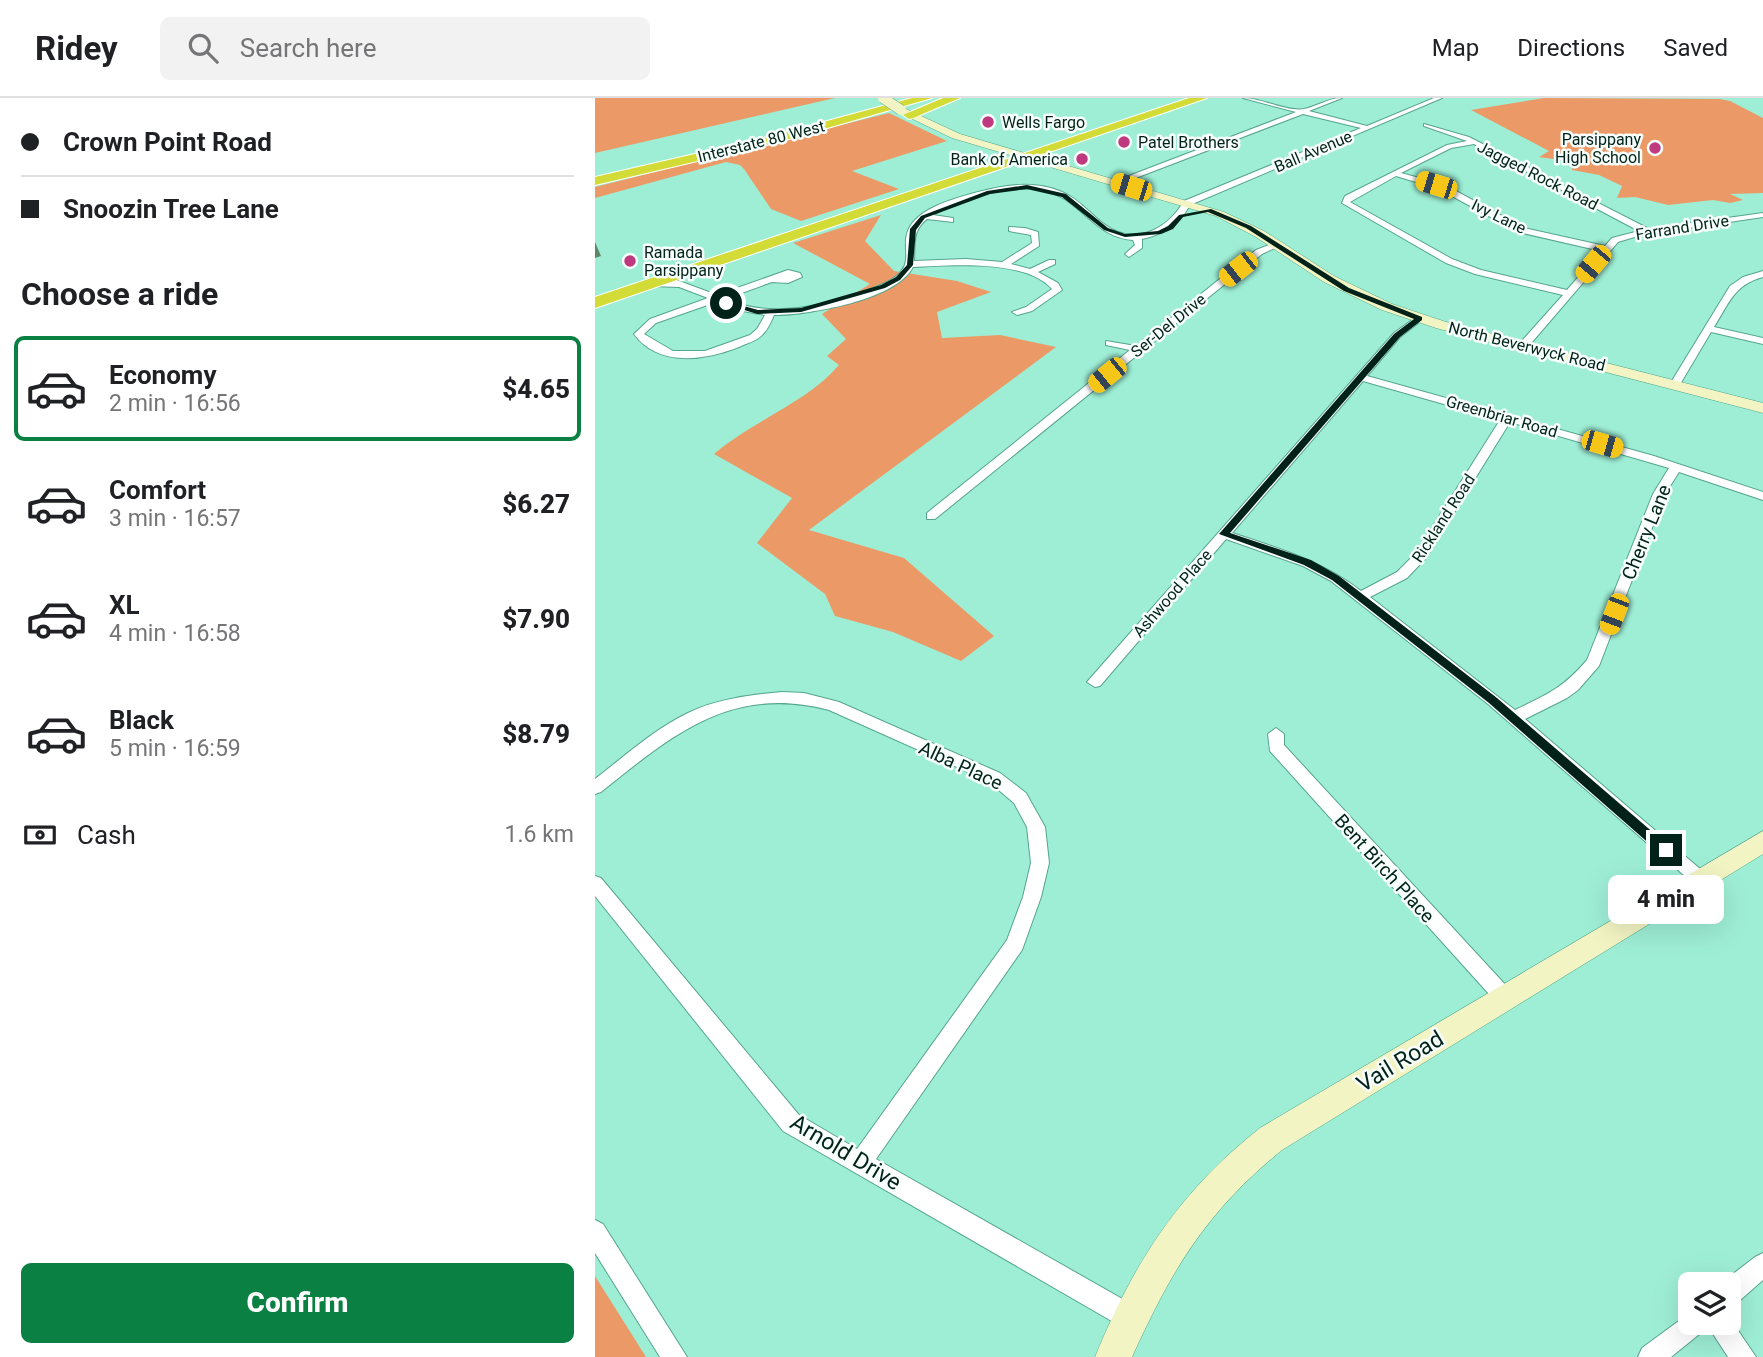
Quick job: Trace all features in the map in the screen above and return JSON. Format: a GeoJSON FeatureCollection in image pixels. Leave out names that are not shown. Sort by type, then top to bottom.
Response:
{"type":"FeatureCollection","features":[{"type":"Feature","properties":{"kind":"highway"},"geometry":{"type":"LineString","coordinates":[[595,168],[883,98]]}},
{"type":"Feature","properties":{"kind":"highway","name":"Interstate 80 West"},"geometry":{"type":"LineString","coordinates":[[595,181],[816,128],[926,98]]}},
{"type":"Feature","properties":{"kind":"highway"},"geometry":{"type":"LineString","coordinates":[[595,174],[954,98]]}},
{"type":"Feature","properties":{"kind":"highway"},"geometry":{"type":"LineString","coordinates":[[595,303],[1186,98]]}},
{"type":"Feature","properties":{"kind":"highway"},"geometry":{"type":"LineString","coordinates":[[595,296],[1201,98]]}},
{"type":"Feature","properties":{"kind":"street","name":"North Beverwyck Road"},"geometry":{"type":"LineString","coordinates":[[883,98],[956,136],[1117,182],[1184,209],[1209,210],[1248,227],[1347,289],[1419,318],[1763,408]]}},
{"type":"Feature","properties":{"kind":"street"},"geometry":{"type":"LineString","coordinates":[[1246,98],[1369,128]]}},
{"type":"Feature","properties":{"kind":"street"},"geometry":{"type":"LineString","coordinates":[[1117,182],[1339,98]]}},
{"type":"Feature","properties":{"kind":"street","name":"Ball Avenue"},"geometry":{"type":"LineString","coordinates":[[1137,236],[1165,230],[1184,209],[1439,98]]}},
{"type":"Feature","properties":{"kind":"street","name":"Jagged Rock Road"},"geometry":{"type":"LineString","coordinates":[[1426,125],[1454,132],[1648,232]]}},
{"type":"Feature","properties":{"kind":"street"},"geometry":{"type":"LineString","coordinates":[[1474,142],[1449,146],[1349,198],[1346,203],[1449,261],[1478,272],[1568,293]]}},
{"type":"Feature","properties":{"kind":"street","name":"Ivy Lane"},"geometry":{"type":"LineString","coordinates":[[1395,174],[1442,187],[1521,230],[1606,249]]}},
{"type":"Feature","properties":{"kind":"street"},"geometry":{"type":"LineString","coordinates":[[652,284],[673,281],[690,285],[737,307],[771,312],[813,308],[864,293],[898,278],[910,264],[913,229],[925,216],[971,198],[1009,188],[1052,191],[1064,196],[1117,238],[1137,236],[1139,246],[1129,254]]}},
{"type":"Feature","properties":{"kind":"street"},"geometry":{"type":"LineString","coordinates":[[971,198],[989,205]]}},
{"type":"Feature","properties":{"kind":"street","name":"Farrand Drive"},"geometry":{"type":"LineString","coordinates":[[1523,346],[1606,249],[1621,237],[1763,215]]}},
{"type":"Feature","properties":{"kind":"street"},"geometry":{"type":"LineString","coordinates":[[925,216],[950,220]]}},
{"type":"Feature","properties":{"kind":"street"},"geometry":{"type":"LineString","coordinates":[[1005,264],[1036,244],[1035,234],[1012,229]]}},
{"type":"Feature","properties":{"kind":"street","name":"Ser-Del Drive"},"geometry":{"type":"LineString","coordinates":[[931,516],[1259,253],[1277,245]]}},
{"type":"Feature","properties":{"kind":"street"},"geometry":{"type":"LineString","coordinates":[[1029,273],[1052,262]]}},
{"type":"Feature","properties":{"kind":"street"},"geometry":{"type":"LineString","coordinates":[[910,264],[1005,264],[1055,285],[1057,290],[1029,309],[1017,312]]}},
{"type":"Feature","properties":{"kind":"street"},"geometry":{"type":"LineString","coordinates":[[690,285],[687,281],[689,276],[706,266]]}},
{"type":"Feature","properties":{"kind":"street"},"geometry":{"type":"LineString","coordinates":[[1675,384],[1733,288],[1745,279],[1763,274]]}},
{"type":"Feature","properties":{"kind":"street"},"geometry":{"type":"LineString","coordinates":[[771,279],[649,323],[640,331],[641,337],[673,356],[704,356],[758,334],[771,312]]}},
{"type":"Feature","properties":{"kind":"street","name":"Ashwood Place"},"geometry":{"type":"LineString","coordinates":[[1095,682],[1397,335],[1419,318]]}},
{"type":"Feature","properties":{"kind":"street"},"geometry":{"type":"LineString","coordinates":[[1709,329],[1763,341]]}},
{"type":"Feature","properties":{"kind":"street"},"geometry":{"type":"LineString","coordinates":[[1110,342],[1138,349]]}},
{"type":"Feature","properties":{"kind":"street","name":"Greenbriar Road"},"geometry":{"type":"LineString","coordinates":[[1361,377],[1676,466],[1763,496]]}},
{"type":"Feature","properties":{"kind":"street","name":"Rickland Road"},"geometry":{"type":"LineString","coordinates":[[1360,597],[1402,575],[1421,555],[1507,418]]}},
{"type":"Feature","properties":{"kind":"street","name":"Cherry Lane"},"geometry":{"type":"LineString","coordinates":[[1512,718],[1562,694],[1573,686],[1594,662],[1659,494],[1676,466]]}},
{"type":"Feature","properties":{"kind":"street"},"geometry":{"type":"LineString","coordinates":[[1224,534],[1308,562],[1336,578],[1512,718],[1700,880]]}},
{"type":"Feature","properties":{"kind":"street","name":"Alba Place"},"geometry":{"type":"LineString","coordinates":[[595,788],[659,737],[695,716],[743,701],[782,697],[804,698],[834,706],[994,777],[1020,798],[1036,827],[1040,863],[1038,878],[1015,944],[861,1162]]}},
{"type":"Feature","properties":{"kind":"street","name":"Bent Birch Place"},"geometry":{"type":"LineString","coordinates":[[1276,734],[1276,747],[1505,998]]}},
{"type":"Feature","properties":{"kind":"street","name":"Vail Road"},"geometry":{"type":"LineString","coordinates":[[1113,1357],[1158,1264],[1182,1225],[1209,1191],[1239,1162],[1271,1139],[1763,841]]}},
{"type":"Feature","properties":{"kind":"street","name":"Arnold Drive"},"geometry":{"type":"LineString","coordinates":[[595,883],[791,1123],[1131,1318]]}},
{"type":"Feature","properties":{"kind":"street"},"geometry":{"type":"LineString","coordinates":[[595,1232],[674,1357]]}},
{"type":"Feature","properties":{"kind":"street"},"geometry":{"type":"LineString","coordinates":[[1741,1283],[1763,1265]]}},
{"type":"Feature","properties":{"kind":"street"},"geometry":{"type":"LineString","coordinates":[[1651,1357],[1678,1335]]}},
{"type":"Feature","properties":{"kind":"street"},"geometry":{"type":"LineString","coordinates":[[1727,1335],[1743,1357]]}},
{"type":"Feature","properties":{"kind":"shaded area"},"geometry":{"type":"Polygon","coordinates":[[[595,98],[835,98],[595,153],[595,98]]]}},
{"type":"Feature","properties":{"kind":"shaded area","name":"Parsippany High School"},"geometry":{"type":"Polygon","coordinates":[[[1544,98],[1730,101],[1763,118],[1763,193],[1730,194],[1743,200],[1730,203],[1713,200],[1668,205],[1635,197],[1617,198],[1622,186],[1599,175],[1572,170],[1573,162],[1539,157],[1549,151],[1471,110],[1544,98]]]}},
{"type":"Feature","properties":{"kind":"shaded area"},"geometry":{"type":"Polygon","coordinates":[[[889,113],[947,141],[852,171],[899,189],[801,221],[771,209],[744,169],[740,165],[726,162],[595,198],[595,187],[889,113]]]}},
{"type":"Feature","properties":{"kind":"shaded area"},"geometry":{"type":"Polygon","coordinates":[[[881,215],[865,241],[894,271],[957,281],[991,292],[937,312],[942,338],[1000,335],[1056,347],[809,530],[904,558],[994,636],[961,661],[893,632],[835,616],[825,594],[757,543],[792,498],[714,454],[745,431],[812,390],[839,365],[827,356],[846,339],[822,314],[870,284],[793,243],[881,215]]]}},
{"type":"Feature","properties":{"kind":"shaded area"},"geometry":{"type":"Polygon","coordinates":[[[595,1276],[646,1357],[595,1357],[595,1276]]]}},
{"type":"Feature","properties":{"kind":"place","name":"Wells Fargo"},"geometry":{"type":"Point","coordinates":[988,122]}},
{"type":"Feature","properties":{"kind":"place","name":"Patel Brothers"},"geometry":{"type":"Point","coordinates":[1124,142]}},
{"type":"Feature","properties":{"kind":"place","name":"Parsippany High School"},"geometry":{"type":"Point","coordinates":[1655,148]}},
{"type":"Feature","properties":{"kind":"place","name":"Bank of America"},"geometry":{"type":"Point","coordinates":[1082,159]}},
{"type":"Feature","properties":{"kind":"place","name":"Ramada Parsippany"},"geometry":{"type":"Point","coordinates":[630,261]}},
{"type":"Feature","properties":{"kind":"route"},"geometry":{"type":"LineString","coordinates":[[726,303],[757,312],[801,310],[883,286],[908,270],[913,229],[923,217],[989,192],[1027,187],[1064,196],[1106,229],[1125,235],[1145,236],[1159,233],[1175,224],[1181,216],[1209,210],[1248,227],[1347,289],[1419,318],[1397,335],[1224,534],[1308,562],[1336,578],[1493,700],[1612,806],[1666,850]]}}]}
